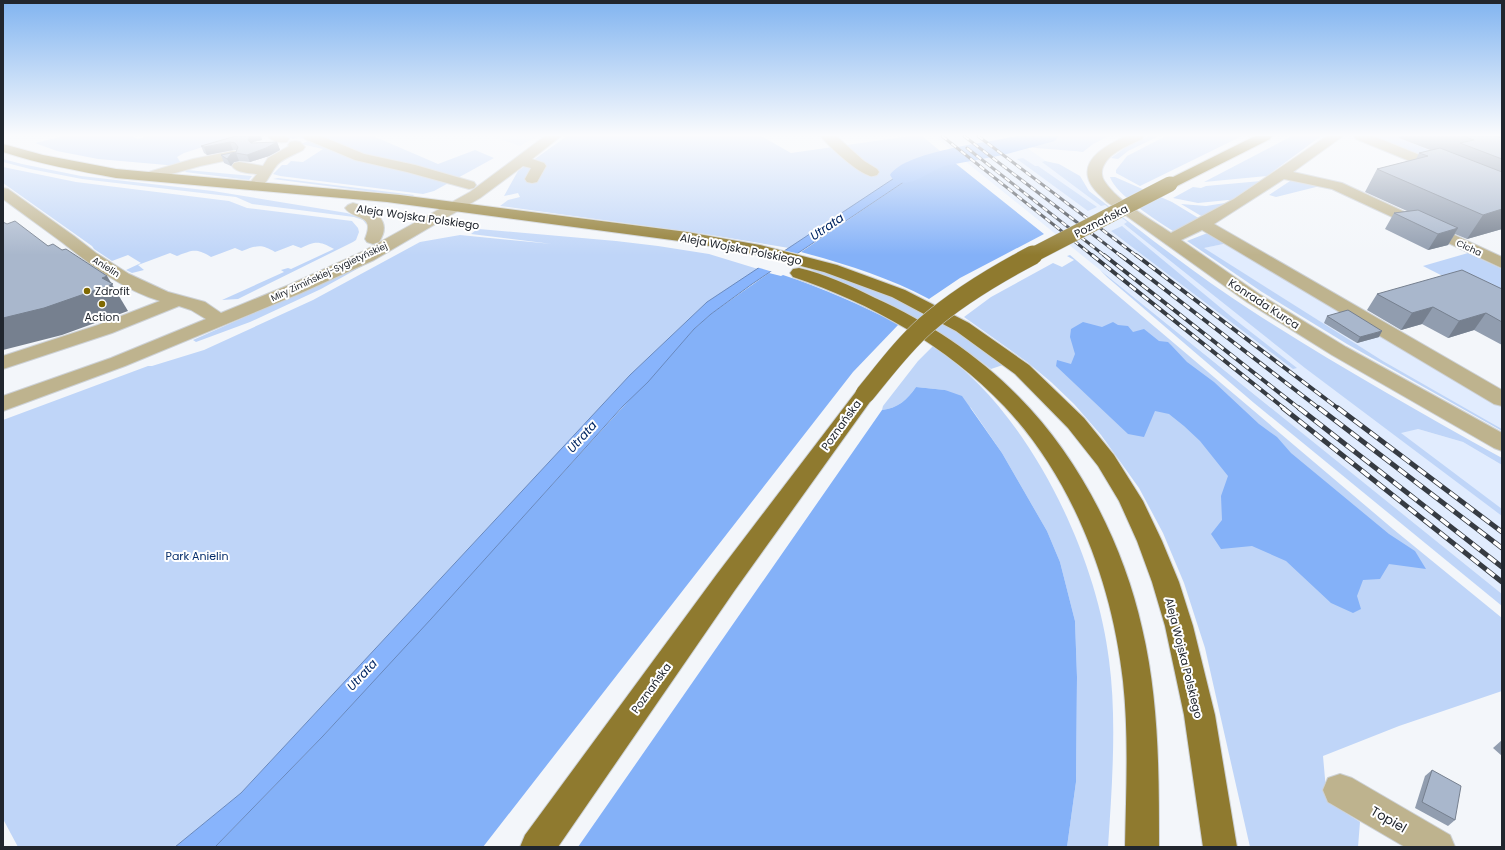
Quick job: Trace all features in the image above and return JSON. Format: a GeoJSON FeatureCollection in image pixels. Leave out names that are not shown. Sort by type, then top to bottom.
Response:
{"type":"FeatureCollection","features":[{"type":"Feature","properties":{"kind":"main road","name":"Aleja Wojska Polskiego"},"geometry":{"type":"LineString","coordinates":[[150,176],[217,184],[255,185],[412,201],[434,212],[503,228],[631,238],[756,255]]}},
{"type":"Feature","properties":{"kind":"main road","name":"Poznańska"},"geometry":{"type":"LineString","coordinates":[[537,847],[726,582],[865,394],[906,345],[925,326],[956,301],[1007,269],[1186,176]]}},
{"type":"Feature","properties":{"kind":"main road","name":"Aleja Wojska Polskiego"},"geometry":{"type":"LineString","coordinates":[[217,184],[255,194],[353,208],[415,216],[434,212]]}},
{"type":"Feature","properties":{"kind":"main road","name":"Aleja Wojska Polskiego"},"geometry":{"type":"LineString","coordinates":[[455,207],[600,224],[707,240],[796,265],[844,272],[896,292],[948,317],[987,342],[1038,381],[1081,429],[1108,464],[1131,501],[1146,533],[1174,610],[1200,722],[1220,847]]}},
{"type":"Feature","properties":{"kind":"main road","name":"Aleja Wojska Polskiego"},"geometry":{"type":"LineString","coordinates":[[796,265],[835,286],[894,314],[940,342],[977,369],[1012,402],[1067,474],[1089,514],[1104,547],[1124,610],[1134,658],[1140,708],[1143,764],[1142,847]]}},
{"type":"Feature","properties":{"kind":"street"},"geometry":{"type":"LineString","coordinates":[[255,185],[257,176]]}},
{"type":"Feature","properties":{"kind":"street"},"geometry":{"type":"LineString","coordinates":[[437,176],[469,185]]}},
{"type":"Feature","properties":{"kind":"street","name":"Miry Zimińskiej-Sygietyńskiej"},"geometry":{"type":"LineString","coordinates":[[3,404],[118,362],[296,289],[368,256],[434,212],[469,185],[485,176]]}},
{"type":"Feature","properties":{"kind":"street","name":"Miry Zimińskiej-Sygietyńskiej"},"geometry":{"type":"LineString","coordinates":[[434,212],[455,207],[502,176]]}},
{"type":"Feature","properties":{"kind":"street","name":"Konrada Kurca"},"geometry":{"type":"LineString","coordinates":[[1095,176],[1100,187],[1112,199],[1253,298],[1338,351],[1502,443]]}},
{"type":"Feature","properties":{"kind":"street"},"geometry":{"type":"LineString","coordinates":[[1177,236],[1203,224],[1278,176]]}},
{"type":"Feature","properties":{"kind":"street","name":"Cicha"},"geometry":{"type":"LineString","coordinates":[[1289,176],[1337,186],[1502,263]]}},
{"type":"Feature","properties":{"kind":"street","name":"Anielin"},"geometry":{"type":"LineString","coordinates":[[3,192],[67,238],[90,257],[140,287],[176,301],[198,306],[220,320]]}},
{"type":"Feature","properties":{"kind":"street"},"geometry":{"type":"LineString","coordinates":[[353,208],[366,213],[374,220],[377,229],[373,239]]}},
{"type":"Feature","properties":{"kind":"street","name":"Miry Zimińskiej-Sygietyńskiej"},"geometry":{"type":"LineString","coordinates":[[242,311],[415,216]]}},
{"type":"Feature","properties":{"kind":"street"},"geometry":{"type":"LineString","coordinates":[[1203,224],[1502,399]]}},
{"type":"Feature","properties":{"kind":"street"},"geometry":{"type":"LineString","coordinates":[[3,363],[105,329],[176,301]]}},
{"type":"Feature","properties":{"kind":"street","name":"Topiel"},"geometry":{"type":"LineString","coordinates":[[1340,790],[1438,847]]}},
{"type":"Feature","properties":{"kind":"shaded area"},"geometry":{"type":"Polygon","coordinates":[[[913,176],[971,176],[1044,234],[960,278],[929,299],[898,284],[866,272],[801,252],[913,176]]]}},
{"type":"Feature","properties":{"kind":"shaded area"},"geometry":{"type":"Polygon","coordinates":[[[983,176],[1066,176],[1182,264],[1418,429],[1463,442],[1502,465],[1502,594],[983,176]]]}},
{"type":"Feature","properties":{"kind":"shaded area"},"geometry":{"type":"Polygon","coordinates":[[[1228,243],[1502,404],[1502,429],[1383,361],[1203,248],[1228,243]]]}},
{"type":"Feature","properties":{"kind":"shaded area"},"geometry":{"type":"Polygon","coordinates":[[[769,273],[781,276],[783,275],[813,285],[899,324],[853,372],[483,847],[215,847],[323,736],[694,329],[711,314],[769,273]]]}},
{"type":"Feature","properties":{"kind":"shaded area"},"geometry":{"type":"Polygon","coordinates":[[[1083,322],[1102,327],[1113,322],[1118,325],[1128,326],[1133,332],[1144,329],[1159,341],[1168,342],[1187,362],[1214,382],[1259,424],[1277,437],[1291,453],[1389,534],[1415,551],[1426,569],[1389,564],[1380,579],[1363,580],[1357,596],[1361,609],[1353,613],[1331,603],[1286,561],[1252,546],[1221,549],[1211,534],[1222,520],[1221,496],[1228,476],[1200,441],[1169,414],[1155,411],[1144,437],[1128,434],[1056,366],[1057,360],[1071,364],[1075,354],[1070,337],[1071,329],[1083,322]]]}},
{"type":"Feature","properties":{"kind":"shaded area"},"geometry":{"type":"Polygon","coordinates":[[[916,387],[945,390],[962,396],[1002,453],[1047,531],[1060,562],[1075,621],[1077,677],[1076,782],[1067,847],[578,847],[882,410],[902,403],[916,387]]]}},
{"type":"Feature","properties":{"kind":"green space"},"geometry":{"type":"Polygon","coordinates":[[[3,176],[45,176],[76,182],[229,201],[247,208],[352,221],[358,228],[359,232],[356,240],[353,242],[238,299],[222,300],[284,272],[281,270],[288,268],[291,269],[334,249],[325,244],[314,243],[301,248],[293,245],[275,252],[259,246],[242,251],[235,248],[211,257],[198,251],[191,251],[177,256],[170,253],[138,265],[144,270],[132,273],[126,270],[141,263],[128,255],[112,261],[3,183],[3,176]]]}},
{"type":"Feature","properties":{"kind":"green space"},"geometry":{"type":"Polygon","coordinates":[[[65,176],[79,176],[213,191],[347,213],[365,219],[368,224],[366,224],[363,220],[354,217],[252,204],[236,197],[65,176]]]}},
{"type":"Feature","properties":{"kind":"green space"},"geometry":{"type":"Polygon","coordinates":[[[214,176],[252,176],[249,180],[214,176]]]}},
{"type":"Feature","properties":{"kind":"green space"},"geometry":{"type":"Polygon","coordinates":[[[279,176],[462,176],[434,191],[423,194],[279,176]]]}},
{"type":"Feature","properties":{"kind":"green space"},"geometry":{"type":"Polygon","coordinates":[[[515,176],[898,176],[789,248],[705,234],[500,206],[508,200],[520,197],[518,193],[504,196],[515,176]]]}},
{"type":"Feature","properties":{"kind":"green space"},"geometry":{"type":"Polygon","coordinates":[[[1040,176],[1052,176],[1097,207],[1088,211],[1040,176]]]}},
{"type":"Feature","properties":{"kind":"green space"},"geometry":{"type":"Polygon","coordinates":[[[1060,176],[1080,176],[1089,191],[1189,268],[1252,311],[1438,423],[1502,458],[1502,465],[1463,442],[1418,429],[1401,433],[1502,509],[1502,516],[1305,368],[1124,224],[1127,222],[1105,205],[1101,206],[1060,176]]]}},
{"type":"Feature","properties":{"kind":"green space"},"geometry":{"type":"Polygon","coordinates":[[[1121,176],[1161,176],[1140,186],[1121,176]]]}},
{"type":"Feature","properties":{"kind":"green space"},"geometry":{"type":"Polygon","coordinates":[[[1216,176],[1267,176],[1267,176],[1204,182],[1216,176]]]}},
{"type":"Feature","properties":{"kind":"green space"},"geometry":{"type":"Polygon","coordinates":[[[1467,176],[1494,176],[1502,179],[1502,190],[1467,176]]]}},
{"type":"Feature","properties":{"kind":"green space"},"geometry":{"type":"Polygon","coordinates":[[[1110,177],[1115,177],[1172,202],[1200,219],[1173,231],[1147,214],[1128,199],[1114,184],[1110,177]]]}},
{"type":"Feature","properties":{"kind":"green space"},"geometry":{"type":"Polygon","coordinates":[[[278,178],[414,195],[412,197],[273,179],[278,178]]]}},
{"type":"Feature","properties":{"kind":"green space"},"geometry":{"type":"Polygon","coordinates":[[[1261,181],[1233,200],[1198,203],[1173,198],[1193,187],[1201,188],[1206,186],[1261,181]]]}},
{"type":"Feature","properties":{"kind":"green space"},"geometry":{"type":"Polygon","coordinates":[[[1290,181],[1328,186],[1320,186],[1276,197],[1269,195],[1290,181]]]}},
{"type":"Feature","properties":{"kind":"green space"},"geometry":{"type":"Polygon","coordinates":[[[1225,203],[1203,217],[1181,204],[1206,206],[1225,203]]]}},
{"type":"Feature","properties":{"kind":"green space"},"geometry":{"type":"Polygon","coordinates":[[[1122,226],[1233,318],[1297,368],[1293,369],[1111,231],[1122,226]]]}},
{"type":"Feature","properties":{"kind":"green space","name":"Park Anielin"},"geometry":{"type":"Polygon","coordinates":[[[479,229],[658,246],[709,254],[758,269],[707,302],[630,375],[241,793],[175,847],[18,847],[3,819],[3,420],[148,366],[204,350],[313,300],[420,242],[460,235],[552,244],[471,234],[479,229]]]}},
{"type":"Feature","properties":{"kind":"green space"},"geometry":{"type":"Polygon","coordinates":[[[1210,232],[1228,243],[1204,248],[1383,361],[1502,429],[1502,431],[1347,344],[1262,292],[1187,241],[1210,232]]]}},
{"type":"Feature","properties":{"kind":"green space"},"geometry":{"type":"Polygon","coordinates":[[[417,233],[418,235],[321,289],[250,322],[196,342],[193,340],[308,289],[417,233]]]}},
{"type":"Feature","properties":{"kind":"green space"},"geometry":{"type":"Polygon","coordinates":[[[1468,253],[1502,269],[1502,306],[1423,266],[1468,253]]]}},
{"type":"Feature","properties":{"kind":"green space"},"geometry":{"type":"Polygon","coordinates":[[[1070,255],[1393,529],[1502,618],[1502,691],[1399,726],[1323,756],[1327,801],[1360,822],[1358,847],[1250,847],[1205,648],[1184,583],[1163,533],[1139,488],[1101,435],[1074,404],[1027,362],[964,317],[991,297],[1053,263],[1062,267],[1074,260],[1067,256],[1070,255]]]}},
{"type":"Feature","properties":{"kind":"green space"},"geometry":{"type":"Polygon","coordinates":[[[810,268],[815,268],[891,297],[951,328],[1003,365],[991,369],[949,339],[906,313],[861,290],[813,271],[810,268]]]}},
{"type":"Feature","properties":{"kind":"green space"},"geometry":{"type":"Polygon","coordinates":[[[1100,270],[1502,594],[1502,606],[1254,403],[1100,270]]]}},
{"type":"Feature","properties":{"kind":"green space"},"geometry":{"type":"Polygon","coordinates":[[[933,346],[967,373],[998,405],[1026,443],[1051,485],[1072,529],[1089,574],[1102,618],[1109,660],[1113,706],[1113,753],[1108,847],[1067,847],[1076,782],[1077,677],[1075,621],[1060,562],[1047,531],[1002,453],[971,408],[945,390],[916,387],[902,403],[882,410],[883,406],[918,361],[933,346]]]}},
{"type":"Feature","properties":{"kind":"water","name":"Utrata"},"geometry":{"type":"Polygon","coordinates":[[[898,176],[913,176],[752,284],[711,314],[694,329],[648,382],[623,406],[431,619],[323,736],[215,847],[175,847],[241,793],[630,375],[707,302],[898,176]]]}},
{"type":"Feature","properties":{"kind":"pier"},"geometry":{"type":"Polygon","coordinates":[[[782,250],[800,254],[773,272],[756,267],[782,250]]]}},
{"type":"Feature","properties":{"kind":"building"},"geometry":{"type":"Polygon","coordinates":[[[1392,176],[1502,176],[1502,209],[1483,215],[1392,176]]]}},
{"type":"Feature","properties":{"kind":"building"},"geometry":{"type":"Polygon","coordinates":[[[1418,210],[1458,228],[1438,234],[1394,213],[1418,210]]]}},
{"type":"Feature","properties":{"kind":"building"},"geometry":{"type":"Polygon","coordinates":[[[15,221],[48,246],[53,244],[62,250],[66,249],[107,276],[102,278],[113,284],[44,308],[3,318],[3,222],[7,224],[15,221]]]}},
{"type":"Feature","properties":{"kind":"building"},"geometry":{"type":"Polygon","coordinates":[[[1462,270],[1502,289],[1502,322],[1486,313],[1459,321],[1433,307],[1412,313],[1377,294],[1462,270]]]}},
{"type":"Feature","properties":{"kind":"building"},"geometry":{"type":"Polygon","coordinates":[[[1348,310],[1382,331],[1360,337],[1327,316],[1348,310]]]}},
{"type":"Feature","properties":{"kind":"building"},"geometry":{"type":"Polygon","coordinates":[[[1432,770],[1461,786],[1455,820],[1422,802],[1432,770]]]}},
{"type":"Feature","properties":{"kind":"railway"},"geometry":{"type":"LineString","coordinates":[[992,176],[1093,256]]}},
{"type":"Feature","properties":{"kind":"railway"},"geometry":{"type":"LineString","coordinates":[[1002,176],[1105,256]]}},
{"type":"Feature","properties":{"kind":"railway"},"geometry":{"type":"LineString","coordinates":[[1016,176],[1121,256]]}},
{"type":"Feature","properties":{"kind":"railway"},"geometry":{"type":"LineString","coordinates":[[1031,176],[1137,256]]}},
{"type":"Feature","properties":{"kind":"railway"},"geometry":{"type":"LineString","coordinates":[[1092,255],[1285,409]]}},
{"type":"Feature","properties":{"kind":"railway"},"geometry":{"type":"LineString","coordinates":[[1104,255],[1300,409]]}},
{"type":"Feature","properties":{"kind":"railway"},"geometry":{"type":"LineString","coordinates":[[1120,255],[1320,409]]}},
{"type":"Feature","properties":{"kind":"railway"},"geometry":{"type":"LineString","coordinates":[[1136,255],[1339,409]]}},
{"type":"Feature","properties":{"kind":"railway"},"geometry":{"type":"LineString","coordinates":[[1283,408],[1502,582]]}},
{"type":"Feature","properties":{"kind":"railway"},"geometry":{"type":"LineString","coordinates":[[1299,408],[1502,567]]}},
{"type":"Feature","properties":{"kind":"railway"},"geometry":{"type":"LineString","coordinates":[[1319,408],[1502,548]]}},
{"type":"Feature","properties":{"kind":"railway"},"geometry":{"type":"LineString","coordinates":[[1338,408],[1502,532]]}},
{"type":"Feature","properties":{"kind":"place","name":"Zdrofit"},"geometry":{"type":"Point","coordinates":[87,291]}},
{"type":"Feature","properties":{"kind":"place","name":"Action"},"geometry":{"type":"Point","coordinates":[102,304]}}]}
